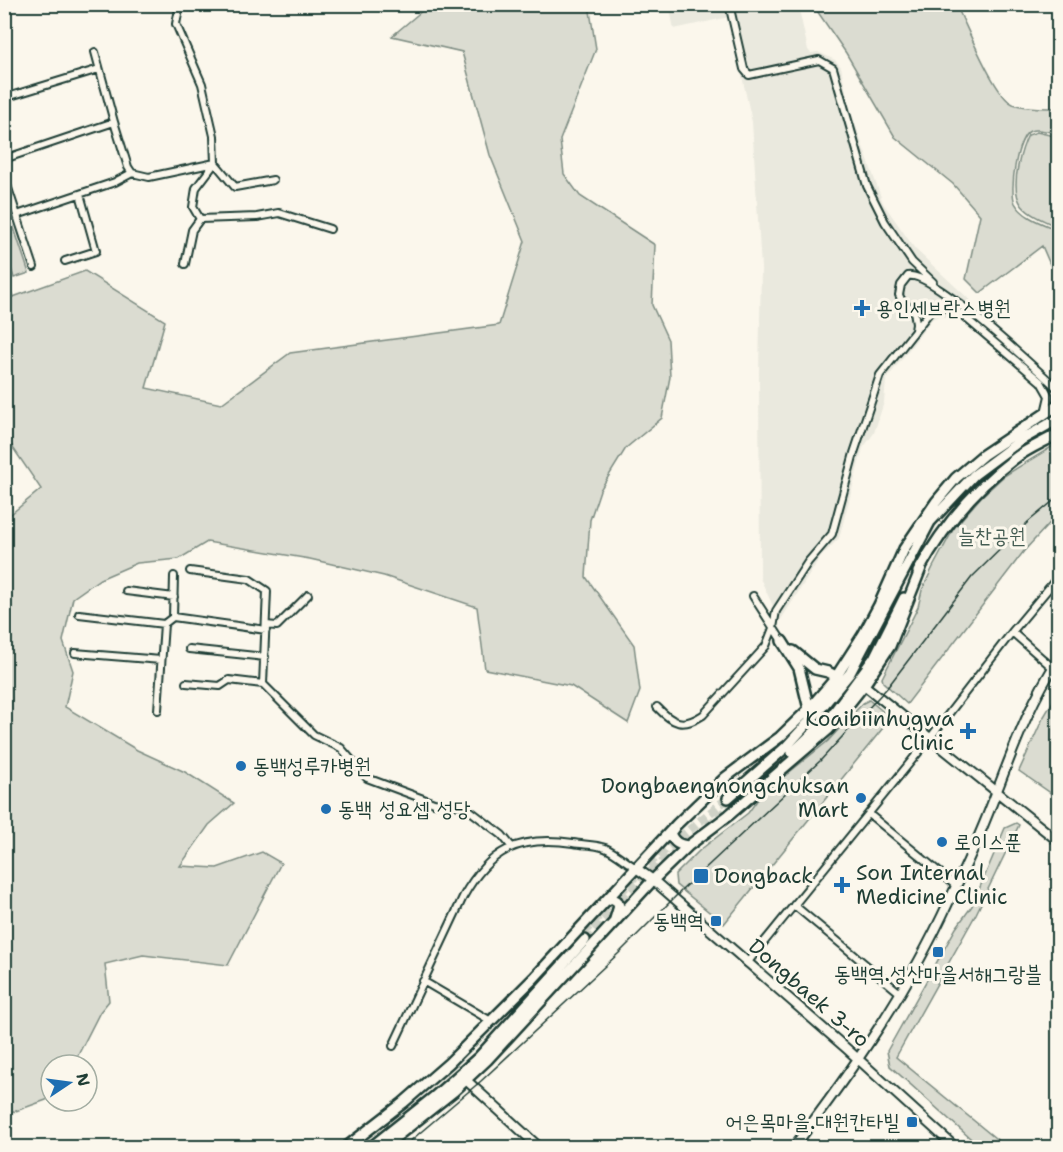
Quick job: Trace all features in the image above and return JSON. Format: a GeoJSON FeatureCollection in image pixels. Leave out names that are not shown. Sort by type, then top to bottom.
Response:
{"type":"FeatureCollection","features":[{"type":"Feature","properties":{"kind":"main road"},"geometry":{"type":"LineString","coordinates":[[345,1148],[403,1103],[449,1063],[677,824],[726,777],[780,737],[809,708],[836,676],[874,615],[904,549],[922,521],[956,478],[983,455],[1059,405]]}},
{"type":"Feature","properties":{"kind":"main road"},"geometry":{"type":"LineString","coordinates":[[983,455],[1017,442],[1059,419]]}},
{"type":"Feature","properties":{"kind":"main road"},"geometry":{"type":"LineString","coordinates":[[1017,442],[974,474],[930,522],[850,673],[785,748],[730,802],[832,715],[874,658],[921,568],[948,525],[974,492],[1015,458],[1059,434]]}},
{"type":"Feature","properties":{"kind":"main road"},"geometry":{"type":"LineString","coordinates":[[917,546],[922,521]]}},
{"type":"Feature","properties":{"kind":"main road"},"geometry":{"type":"LineString","coordinates":[[382,1148],[466,1080],[487,1060],[614,921],[688,846],[729,815],[829,729],[864,685],[890,646],[921,568]]}},
{"type":"Feature","properties":{"kind":"main road"},"geometry":{"type":"LineString","coordinates":[[782,641],[808,665],[836,676]]}},
{"type":"Feature","properties":{"kind":"main road"},"geometry":{"type":"LineString","coordinates":[[782,641],[802,678],[809,708]]}},
{"type":"Feature","properties":{"kind":"main road"},"geometry":{"type":"LineString","coordinates":[[677,824],[670,833],[672,839],[679,845],[688,846]]}},
{"type":"Feature","properties":{"kind":"main road"},"geometry":{"type":"LineString","coordinates":[[603,903],[611,898],[617,901],[619,906],[614,921]]}},
{"type":"Feature","properties":{"kind":"main road"},"geometry":{"type":"LineString","coordinates":[[355,1148],[472,1049],[584,936],[479,1057],[434,1097],[370,1148]]}},
{"type":"Feature","properties":{"kind":"street"},"geometry":{"type":"LineString","coordinates":[[180,4],[176,24],[202,84],[214,136],[215,163],[235,187],[273,180]]}},
{"type":"Feature","properties":{"kind":"street"},"geometry":{"type":"LineString","coordinates":[[729,4],[744,69],[749,75],[819,60],[833,68],[867,186],[885,222],[912,262],[940,289],[975,316],[1059,389]]}},
{"type":"Feature","properties":{"kind":"street"},"geometry":{"type":"LineString","coordinates":[[95,52],[114,122],[132,173]]}},
{"type":"Feature","properties":{"kind":"street"},"geometry":{"type":"LineString","coordinates":[[4,98],[99,69]]}},
{"type":"Feature","properties":{"kind":"street"},"geometry":{"type":"LineString","coordinates":[[4,159],[114,122]]}},
{"type":"Feature","properties":{"kind":"street"},"geometry":{"type":"LineString","coordinates":[[17,215],[115,182],[132,173],[149,177],[215,163]]}},
{"type":"Feature","properties":{"kind":"street"},"geometry":{"type":"LineString","coordinates":[[200,219],[193,207],[196,188],[215,163]]}},
{"type":"Feature","properties":{"kind":"street"},"geometry":{"type":"LineString","coordinates":[[4,177],[34,267]]}},
{"type":"Feature","properties":{"kind":"street"},"geometry":{"type":"LineString","coordinates":[[65,261],[96,251],[80,194]]}},
{"type":"Feature","properties":{"kind":"street"},"geometry":{"type":"LineString","coordinates":[[200,219],[257,217],[279,213],[330,229]]}},
{"type":"Feature","properties":{"kind":"street"},"geometry":{"type":"LineString","coordinates":[[185,264],[192,230],[200,219]]}},
{"type":"Feature","properties":{"kind":"street"},"geometry":{"type":"LineString","coordinates":[[912,262],[913,275]]}},
{"type":"Feature","properties":{"kind":"street"},"geometry":{"type":"LineString","coordinates":[[913,275],[940,289]]}},
{"type":"Feature","properties":{"kind":"street"},"geometry":{"type":"LineString","coordinates":[[913,275],[903,281],[899,296],[905,304],[914,310],[946,307],[960,312],[1041,382],[1049,396],[1045,413]]}},
{"type":"Feature","properties":{"kind":"street"},"geometry":{"type":"LineString","coordinates":[[657,707],[666,716],[684,723],[694,720],[703,714],[765,646],[773,628],[776,612],[808,562],[832,534],[854,453],[880,375],[933,308]]}},
{"type":"Feature","properties":{"kind":"street"},"geometry":{"type":"LineString","coordinates":[[914,310],[915,331]]}},
{"type":"Feature","properties":{"kind":"street"},"geometry":{"type":"LineString","coordinates":[[190,571],[249,579],[267,591],[263,684]]}},
{"type":"Feature","properties":{"kind":"street"},"geometry":{"type":"LineString","coordinates":[[173,617],[174,576]]}},
{"type":"Feature","properties":{"kind":"street"},"geometry":{"type":"LineString","coordinates":[[747,963],[930,738],[1012,632],[1059,577]]}},
{"type":"Feature","properties":{"kind":"street"},"geometry":{"type":"LineString","coordinates":[[126,591],[174,597]]}},
{"type":"Feature","properties":{"kind":"street"},"geometry":{"type":"LineString","coordinates":[[80,614],[164,624],[173,617],[266,627],[277,626],[308,595]]}},
{"type":"Feature","properties":{"kind":"street"},"geometry":{"type":"LineString","coordinates":[[753,596],[782,641]]}},
{"type":"Feature","properties":{"kind":"street"},"geometry":{"type":"LineString","coordinates":[[158,710],[164,624]]}},
{"type":"Feature","properties":{"kind":"street"},"geometry":{"type":"LineString","coordinates":[[1012,632],[1053,668]]}},
{"type":"Feature","properties":{"kind":"street"},"geometry":{"type":"LineString","coordinates":[[189,649],[265,657]]}},
{"type":"Feature","properties":{"kind":"street"},"geometry":{"type":"LineString","coordinates":[[75,653],[161,660]]}},
{"type":"Feature","properties":{"kind":"street"},"geometry":{"type":"LineString","coordinates":[[793,1148],[857,1058],[900,993],[926,947],[956,886],[1026,719],[1059,660]]}},
{"type":"Feature","properties":{"kind":"street"},"geometry":{"type":"LineString","coordinates":[[186,683],[220,686],[229,680],[263,684],[314,735],[341,748],[367,778],[434,803],[464,806],[502,835],[511,846]]}},
{"type":"Feature","properties":{"kind":"street"},"geometry":{"type":"LineString","coordinates":[[864,685],[1059,841]]}},
{"type":"Feature","properties":{"kind":"street"},"geometry":{"type":"LineString","coordinates":[[869,814],[956,886]]}},
{"type":"Feature","properties":{"kind":"street"},"geometry":{"type":"LineString","coordinates":[[393,1046],[476,874],[511,846],[543,841],[604,848],[636,868]]}},
{"type":"Feature","properties":{"kind":"street","name":"Dongbaek 3-ro"},"geometry":{"type":"LineString","coordinates":[[636,868],[653,880],[857,1058],[956,1148]]}},
{"type":"Feature","properties":{"kind":"street"},"geometry":{"type":"LineString","coordinates":[[794,905],[900,993]]}},
{"type":"Feature","properties":{"kind":"street"},"geometry":{"type":"LineString","coordinates":[[423,981],[491,1021]]}},
{"type":"Feature","properties":{"kind":"street"},"geometry":{"type":"LineString","coordinates":[[466,1080],[540,1148]]}},
{"type":"Feature","properties":{"kind":"shaded area","name":"용인세브란스병원"},"geometry":{"type":"Polygon","coordinates":[[[669,5],[798,5],[808,50],[835,60],[841,67],[849,107],[883,203],[915,249],[971,301],[953,318],[939,316],[932,319],[886,380],[884,402],[874,433],[863,448],[839,538],[820,558],[780,621],[760,578],[761,268],[752,122],[729,17],[674,29],[669,5]]]}},
{"type":"Feature","properties":{"kind":"green space"},"geometry":{"type":"Polygon","coordinates":[[[429,5],[589,5],[596,49],[560,140],[564,174],[580,196],[655,245],[652,305],[668,340],[670,377],[662,418],[626,448],[600,490],[590,520],[586,577],[634,645],[640,691],[628,723],[571,686],[485,669],[477,607],[384,576],[310,559],[207,542],[179,559],[137,563],[100,579],[73,598],[63,641],[73,671],[65,707],[137,750],[185,772],[234,803],[209,825],[180,866],[217,868],[262,852],[281,863],[228,965],[143,955],[105,964],[109,1001],[100,1012],[79,1053],[39,1053],[39,1103],[5,1115],[5,519],[41,489],[5,436],[5,274],[13,297],[85,271],[165,321],[146,388],[221,404],[290,353],[499,325],[525,241],[490,155],[462,52],[392,36],[429,5]]]}},
{"type":"Feature","properties":{"kind":"green space"},"geometry":{"type":"Polygon","coordinates":[[[813,5],[956,5],[990,75],[1006,99],[1024,107],[1058,108],[1058,134],[1037,130],[1025,135],[1015,164],[1013,196],[1015,203],[1023,213],[1058,230],[1058,283],[1042,246],[980,293],[966,279],[980,215],[953,184],[895,137],[846,53],[813,5]]]}},
{"type":"Feature","properties":{"kind":"green space"},"geometry":{"type":"Polygon","coordinates":[[[1037,132],[1058,137],[1058,227],[1028,212],[1018,199],[1016,190],[1018,166],[1023,147],[1028,135],[1037,132]]]}},
{"type":"Feature","properties":{"kind":"green space"},"geometry":{"type":"Polygon","coordinates":[[[13,225],[29,273],[14,278],[5,249],[5,228],[13,225]]]}},
{"type":"Feature","properties":{"kind":"green space","name":"늘찬공원"},"geometry":{"type":"Polygon","coordinates":[[[1058,443],[1058,514],[1024,551],[907,704],[883,682],[882,678],[918,607],[922,590],[933,567],[954,528],[981,497],[1004,476],[1058,443]]]}},
{"type":"Feature","properties":{"kind":"green space"},"geometry":{"type":"Polygon","coordinates":[[[1058,693],[1058,798],[1019,771],[1043,718],[1058,693]]]}},
{"type":"Feature","properties":{"kind":"green space"},"geometry":{"type":"Polygon","coordinates":[[[869,700],[891,718],[724,924],[676,885],[675,875],[700,850],[748,813],[761,795],[828,741],[863,703],[869,700]]]}},
{"type":"Feature","properties":{"kind":"green space"},"geometry":{"type":"Polygon","coordinates":[[[1016,823],[1019,825],[976,914],[896,1057],[1006,1147],[980,1147],[890,1066],[887,1051],[956,928],[972,906],[1005,828],[1016,823]]]}},
{"type":"Feature","properties":{"kind":"tunnel"},"geometry":{"type":"LineString","coordinates":[[583,933],[642,869],[728,798]]}},
{"type":"Feature","properties":{"kind":"tunnel"},"geometry":{"type":"LineString","coordinates":[[708,826],[732,806]]}},
{"type":"Feature","properties":{"kind":"tunnel"},"geometry":{"type":"LineString","coordinates":[[585,940],[647,875],[683,846]]}},
{"type":"Feature","properties":{"kind":"tram line"},"geometry":{"type":"LineString","coordinates":[[402,1148],[481,1081],[820,761],[887,688],[972,577],[1028,522],[1058,497]]}},
{"type":"Feature","properties":{"kind":"place","name":"용인세브란스병원"},"geometry":{"type":"Point","coordinates":[862,308]}},
{"type":"Feature","properties":{"kind":"place","name":"Koaibiinhugwa Clinic"},"geometry":{"type":"Point","coordinates":[968,731]}},
{"type":"Feature","properties":{"kind":"place","name":"동백성루카병원"},"geometry":{"type":"Point","coordinates":[241,766]}},
{"type":"Feature","properties":{"kind":"place","name":"Dongbaengnongchuksan Mart"},"geometry":{"type":"Point","coordinates":[861,798]}},
{"type":"Feature","properties":{"kind":"place","name":"동백 성요셉 성당"},"geometry":{"type":"Point","coordinates":[326,809]}},
{"type":"Feature","properties":{"kind":"place","name":"로이스푼"},"geometry":{"type":"Point","coordinates":[942,842]}},
{"type":"Feature","properties":{"kind":"place","name":"Dongback"},"geometry":{"type":"Point","coordinates":[701,876]}},
{"type":"Feature","properties":{"kind":"place","name":"Son Internal Medicine Clinic"},"geometry":{"type":"Point","coordinates":[842,885]}},
{"type":"Feature","properties":{"kind":"place","name":"동백역"},"geometry":{"type":"Point","coordinates":[716,921]}},
{"type":"Feature","properties":{"kind":"place","name":"동백역.성산마을서해그랑블"},"geometry":{"type":"Point","coordinates":[938,952]}},
{"type":"Feature","properties":{"kind":"place","name":"어은목마을.대원칸타빌"},"geometry":{"type":"Point","coordinates":[912,1122]}}]}
